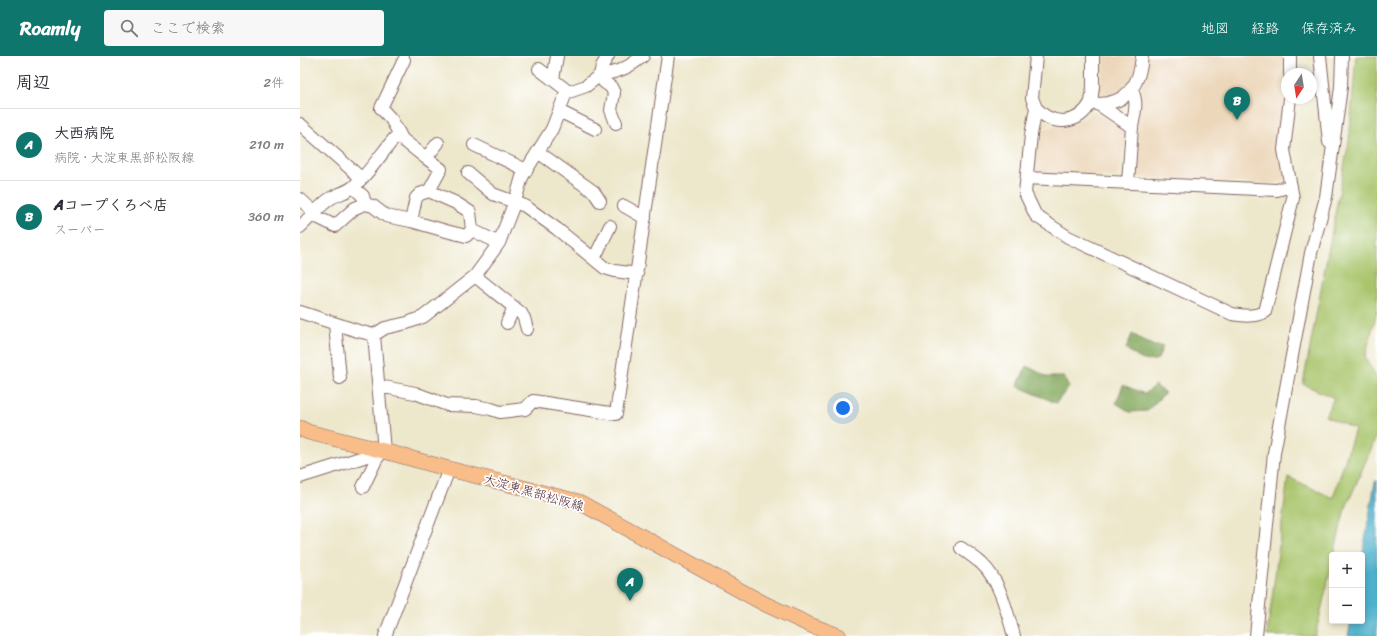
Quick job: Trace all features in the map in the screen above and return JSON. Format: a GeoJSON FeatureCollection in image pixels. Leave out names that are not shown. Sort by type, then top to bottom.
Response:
{"type":"FeatureCollection","features":[{"type":"Feature","properties":{"kind":"main road","name":"大淀東黒部松阪線"},"geometry":{"type":"LineString","coordinates":[[300,428],[308,432],[579,502],[763,603],[810,625],[839,636]]}},
{"type":"Feature","properties":{"kind":"street"},"geometry":{"type":"LineString","coordinates":[[552,79],[557,56]]}},
{"type":"Feature","properties":{"kind":"street"},"geometry":{"type":"LineString","coordinates":[[608,56],[602,66],[600,75],[604,82],[611,87],[614,93],[611,110],[616,123]]}},
{"type":"Feature","properties":{"kind":"street"},"geometry":{"type":"LineString","coordinates":[[566,92],[586,86],[600,75],[611,74],[631,66],[643,56]]}},
{"type":"Feature","properties":{"kind":"street"},"geometry":{"type":"LineString","coordinates":[[379,386],[415,393],[447,405],[476,406],[500,412],[525,409],[533,401],[616,414],[668,56]]}},
{"type":"Feature","properties":{"kind":"street"},"geometry":{"type":"LineString","coordinates":[[1036,56],[1032,98],[1036,108],[1047,118],[1066,121],[1076,118],[1094,103],[1113,102],[1121,99],[1131,90],[1138,80],[1142,56]]}},
{"type":"Feature","properties":{"kind":"street"},"geometry":{"type":"LineString","coordinates":[[1093,56],[1094,103]]}},
{"type":"Feature","properties":{"kind":"street"},"geometry":{"type":"LineString","coordinates":[[1290,56],[1290,68]]}},
{"type":"Feature","properties":{"kind":"street"},"geometry":{"type":"LineString","coordinates":[[1320,56],[1331,163]]}},
{"type":"Feature","properties":{"kind":"street"},"geometry":{"type":"LineString","coordinates":[[1256,636],[1274,453],[1311,253],[1326,197],[1341,87],[1342,56]]}},
{"type":"Feature","properties":{"kind":"street"},"geometry":{"type":"LineString","coordinates":[[404,60],[381,108],[391,119],[402,139],[441,169],[429,191]]}},
{"type":"Feature","properties":{"kind":"street"},"geometry":{"type":"LineString","coordinates":[[539,69],[565,89],[566,92]]}},
{"type":"Feature","properties":{"kind":"street"},"geometry":{"type":"LineString","coordinates":[[1128,183],[1132,127],[1136,100],[1131,90]]}},
{"type":"Feature","properties":{"kind":"street"},"geometry":{"type":"LineString","coordinates":[[300,312],[374,335],[385,328],[407,323],[423,317],[475,276],[499,243],[522,178],[552,129],[566,92]]}},
{"type":"Feature","properties":{"kind":"street"},"geometry":{"type":"LineString","coordinates":[[1094,103],[1132,127]]}},
{"type":"Feature","properties":{"kind":"street"},"geometry":{"type":"LineString","coordinates":[[1036,108],[1031,135],[1025,193],[1036,216],[1068,237],[1232,314],[1246,317],[1256,316],[1265,312],[1293,198],[1284,150],[1289,104]]}},
{"type":"Feature","properties":{"kind":"street"},"geometry":{"type":"LineString","coordinates":[[559,111],[595,129]]}},
{"type":"Feature","properties":{"kind":"street"},"geometry":{"type":"LineString","coordinates":[[300,124],[361,178]]}},
{"type":"Feature","properties":{"kind":"street"},"geometry":{"type":"LineString","coordinates":[[300,227],[330,199],[352,187],[383,153],[386,146],[399,133]]}},
{"type":"Feature","properties":{"kind":"street"},"geometry":{"type":"LineString","coordinates":[[426,158],[438,143]]}},
{"type":"Feature","properties":{"kind":"street"},"geometry":{"type":"LineString","coordinates":[[474,145],[526,170]]}},
{"type":"Feature","properties":{"kind":"street"},"geometry":{"type":"LineString","coordinates":[[538,152],[594,192],[600,201]]}},
{"type":"Feature","properties":{"kind":"street"},"geometry":{"type":"LineString","coordinates":[[468,173],[493,194],[515,201],[524,206],[557,229],[605,268],[637,274]]}},
{"type":"Feature","properties":{"kind":"street"},"geometry":{"type":"LineString","coordinates":[[1027,178],[1277,190],[1290,186]]}},
{"type":"Feature","properties":{"kind":"street"},"geometry":{"type":"LineString","coordinates":[[352,187],[363,196],[365,204]]}},
{"type":"Feature","properties":{"kind":"street"},"geometry":{"type":"LineString","coordinates":[[411,221],[416,198],[420,194],[429,191],[456,203],[470,212],[472,230]]}},
{"type":"Feature","properties":{"kind":"street"},"geometry":{"type":"LineString","coordinates":[[300,199],[319,218],[335,226],[355,208],[365,204],[373,206],[386,216],[411,221],[466,236],[472,230]]}},
{"type":"Feature","properties":{"kind":"street"},"geometry":{"type":"LineString","coordinates":[[624,206],[645,218]]}},
{"type":"Feature","properties":{"kind":"street"},"geometry":{"type":"LineString","coordinates":[[594,259],[610,226]]}},
{"type":"Feature","properties":{"kind":"street"},"geometry":{"type":"LineString","coordinates":[[472,230],[499,243]]}},
{"type":"Feature","properties":{"kind":"street"},"geometry":{"type":"LineString","coordinates":[[475,276],[522,313],[526,330]]}},
{"type":"Feature","properties":{"kind":"street"},"geometry":{"type":"LineString","coordinates":[[507,322],[514,307]]}},
{"type":"Feature","properties":{"kind":"street"},"geometry":{"type":"LineString","coordinates":[[335,324],[340,378]]}},
{"type":"Feature","properties":{"kind":"street"},"geometry":{"type":"LineString","coordinates":[[363,487],[377,458],[384,451],[374,335]]}},
{"type":"Feature","properties":{"kind":"street"},"geometry":{"type":"LineString","coordinates":[[300,478],[384,451]]}},
{"type":"Feature","properties":{"kind":"street"},"geometry":{"type":"LineString","coordinates":[[385,636],[449,469]]}},
{"type":"Feature","properties":{"kind":"street"},"geometry":{"type":"LineString","coordinates":[[962,548],[982,564],[988,571],[1003,598],[1014,636]]}},
{"type":"Feature","properties":{"kind":"shaded area"},"geometry":{"type":"Polygon","coordinates":[[[1105,56],[1137,56],[1136,71],[1125,89],[1110,95],[1099,93],[1105,56]]]}},
{"type":"Feature","properties":{"kind":"shaded area"},"geometry":{"type":"Polygon","coordinates":[[[1147,56],[1288,56],[1288,68],[1281,68],[1281,104],[1286,104],[1284,180],[1272,184],[1137,177],[1138,119],[1147,56]]]}},
{"type":"Feature","properties":{"kind":"shaded area"},"geometry":{"type":"Polygon","coordinates":[[[1093,112],[1121,127],[1125,131],[1126,138],[1119,173],[1115,177],[1037,174],[1033,169],[1036,141],[1044,130],[1084,119],[1093,112]]]}},
{"type":"Feature","properties":{"kind":"green space"},"geometry":{"type":"Polygon","coordinates":[[[1356,56],[1377,56],[1377,312],[1365,357],[1377,379],[1377,435],[1344,512],[1335,552],[1329,552],[1329,577],[1315,636],[1267,636],[1288,477],[1333,498],[1355,429],[1325,416],[1334,398],[1303,384],[1349,141],[1356,56]]]}},
{"type":"Feature","properties":{"kind":"green space"},"geometry":{"type":"Polygon","coordinates":[[[1132,334],[1154,346],[1163,346],[1158,359],[1148,361],[1144,360],[1126,349],[1132,334]]]}},
{"type":"Feature","properties":{"kind":"green space"},"geometry":{"type":"Polygon","coordinates":[[[1027,366],[1047,377],[1064,377],[1069,387],[1056,403],[1017,386],[1027,366]]]}},
{"type":"Feature","properties":{"kind":"green space"},"geometry":{"type":"Polygon","coordinates":[[[1123,385],[1145,394],[1155,385],[1165,393],[1147,411],[1130,412],[1116,403],[1123,385]]]}},
{"type":"Feature","properties":{"kind":"water"},"geometry":{"type":"Polygon","coordinates":[[[1377,480],[1377,636],[1348,636],[1350,624],[1365,624],[1365,552],[1363,552],[1375,482],[1377,480]]]}},
{"type":"Feature","properties":{"kind":"place","name":"Aコープくろべ店"},"geometry":{"type":"Point","coordinates":[1237,120]}},
{"type":"Feature","properties":{"kind":"place","name":"大西病院"},"geometry":{"type":"Point","coordinates":[630,601]}}]}
